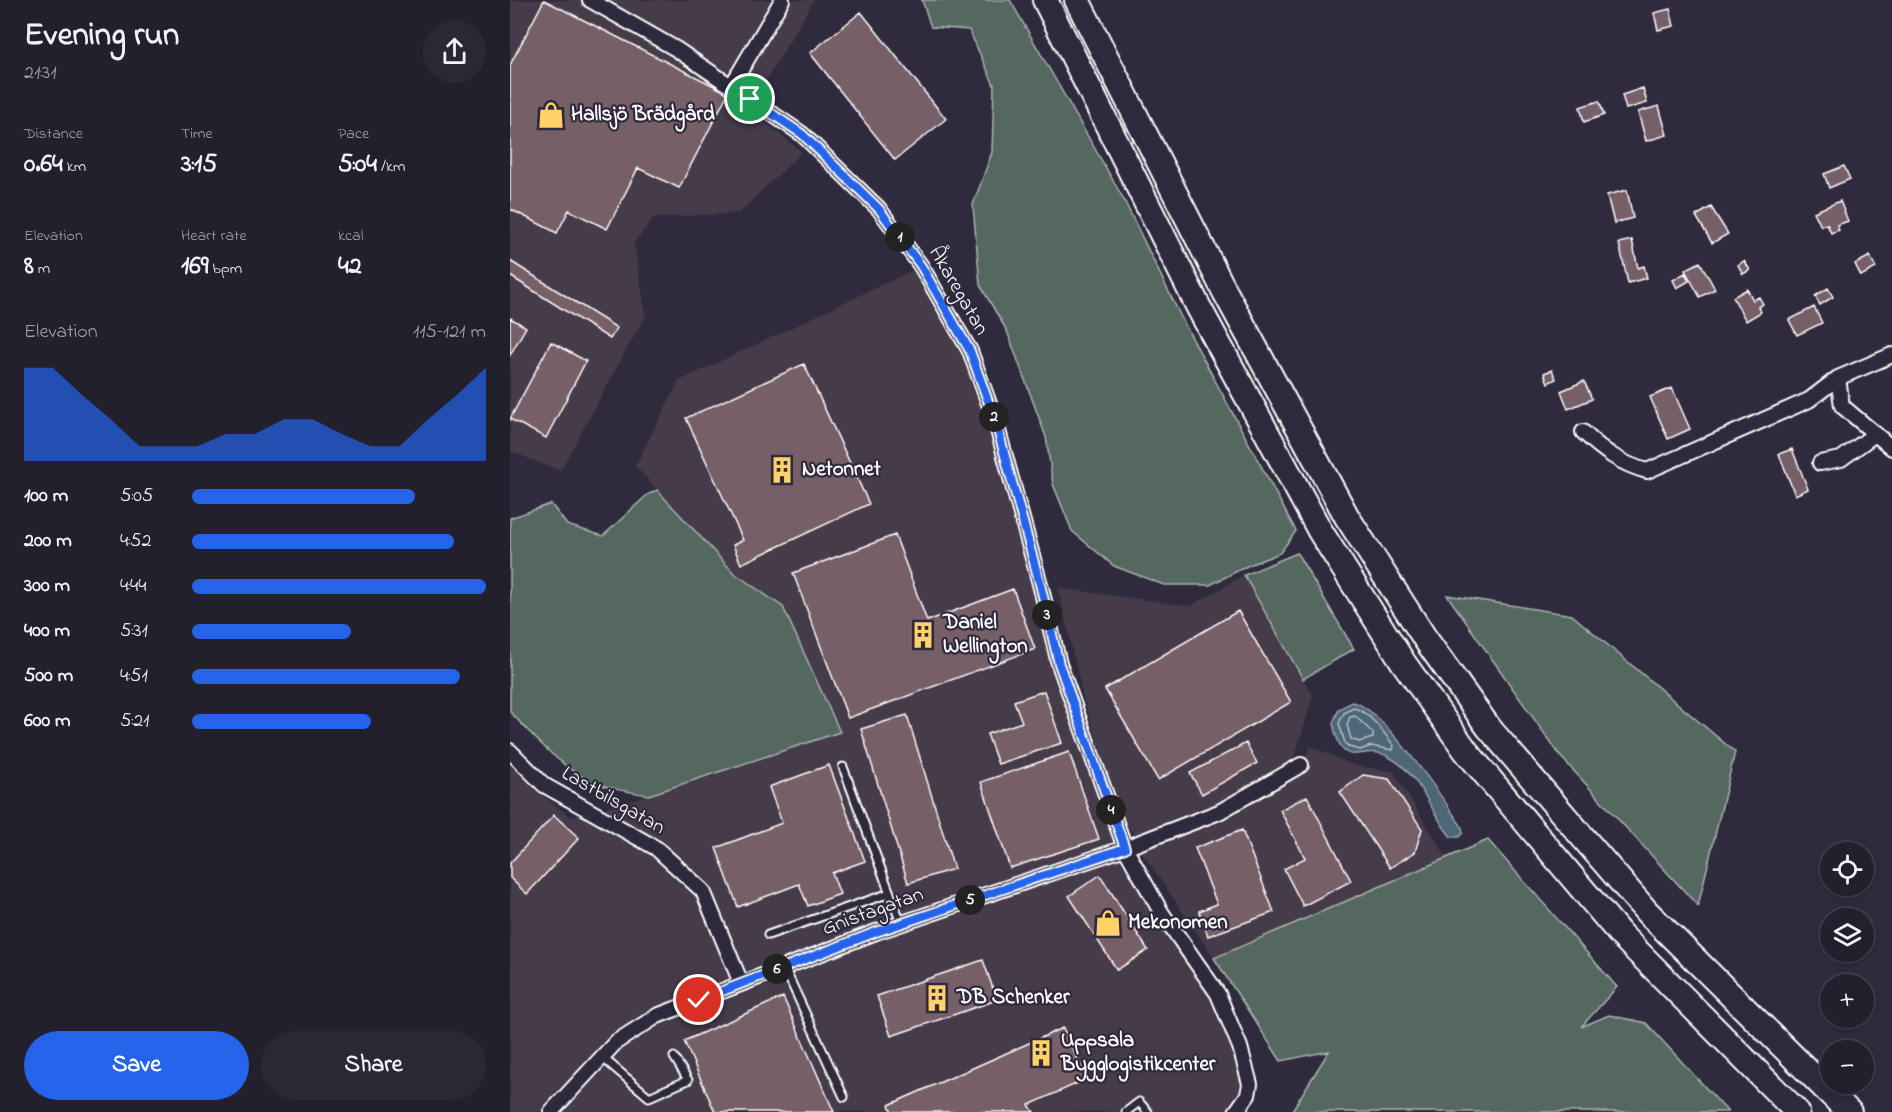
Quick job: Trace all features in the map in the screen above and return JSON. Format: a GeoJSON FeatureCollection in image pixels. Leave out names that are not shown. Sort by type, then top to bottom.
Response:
{"type":"FeatureCollection","features":[{"type":"Feature","properties":{"kind":"highway"},"geometry":{"type":"LineString","coordinates":[[1046,0],[1199,308],[1320,531],[1403,662],[1466,751],[1621,935],[1797,1112]]}},
{"type":"Feature","properties":{"kind":"highway"},"geometry":{"type":"LineString","coordinates":[[1077,0],[1225,292],[1347,517],[1426,640],[1489,728],[1647,912],[1812,1078],[1849,1112]]}},
{"type":"Feature","properties":{"kind":"street","name":"Åkaregatan"},"geometry":{"type":"LineString","coordinates":[[590,0],[676,49],[802,134],[879,209],[921,266],[970,351],[996,423],[1041,588],[1059,664],[1125,848],[1161,912],[1218,994],[1248,1070],[1250,1084],[1248,1095],[1236,1112]]}},
{"type":"Feature","properties":{"kind":"street"},"geometry":{"type":"LineString","coordinates":[[732,85],[782,0]]}},
{"type":"Feature","properties":{"kind":"street"},"geometry":{"type":"LineString","coordinates":[[1583,432],[1601,449],[1628,466],[1647,471],[1809,400],[1838,378],[1892,355]]}},
{"type":"Feature","properties":{"kind":"street"},"geometry":{"type":"LineString","coordinates":[[1838,378],[1842,406],[1892,448]]}},
{"type":"Feature","properties":{"kind":"street"},"geometry":{"type":"LineString","coordinates":[[1820,464],[1841,459],[1875,434]]}},
{"type":"Feature","properties":{"kind":"street","name":"Lastbilsgatan"},"geometry":{"type":"LineString","coordinates":[[510,751],[544,785],[656,848],[703,891],[741,983]]}},
{"type":"Feature","properties":{"kind":"street","name":"Gnistagatan"},"geometry":{"type":"LineString","coordinates":[[551,1112],[616,1042],[657,1016],[901,923],[1125,848],[1219,812],[1301,765]]}},
{"type":"Feature","properties":{"kind":"lane"},"geometry":{"type":"LineString","coordinates":[[843,767],[901,923]]}},
{"type":"Feature","properties":{"kind":"lane"},"geometry":{"type":"LineString","coordinates":[[768,935],[890,893]]}},
{"type":"Feature","properties":{"kind":"lane"},"geometry":{"type":"LineString","coordinates":[[784,967],[844,1097]]}},
{"type":"Feature","properties":{"kind":"lane"},"geometry":{"type":"LineString","coordinates":[[602,1057],[649,1097],[688,1080],[674,1057]]}},
{"type":"Feature","properties":{"kind":"lane"},"geometry":{"type":"LineString","coordinates":[[1126,1112],[1139,1102],[1148,1112]]}},
{"type":"Feature","properties":{"kind":"shaded area"},"geometry":{"type":"Polygon","coordinates":[[[510,0],[814,0],[749,110],[802,152],[739,213],[654,218],[634,243],[646,315],[560,471],[510,451],[510,0]]]}},
{"type":"Feature","properties":{"kind":"shaded area"},"geometry":{"type":"Polygon","coordinates":[[[921,266],[970,351],[1041,588],[1125,848],[1121,863],[1161,912],[1218,994],[1250,1084],[1236,1112],[510,1112],[510,764],[535,790],[571,817],[649,795],[839,732],[783,607],[734,573],[635,466],[679,381],[921,266]]]}},
{"type":"Feature","properties":{"kind":"shaded area"},"geometry":{"type":"Polygon","coordinates":[[[1244,575],[1313,696],[1294,760],[1216,804],[1136,835],[1124,823],[1083,697],[1058,588],[1191,606],[1244,575]]]}},
{"type":"Feature","properties":{"kind":"shaded area"},"geometry":{"type":"Polygon","coordinates":[[[1310,746],[1356,766],[1393,771],[1447,858],[1214,958],[1136,844],[1219,812],[1301,765],[1310,746]]]}},
{"type":"Feature","properties":{"kind":"green space"},"geometry":{"type":"Polygon","coordinates":[[[922,0],[1010,0],[1123,198],[1182,319],[1296,531],[1280,553],[1249,565],[1210,585],[1164,585],[1114,566],[1072,531],[1053,484],[1046,437],[1007,331],[980,285],[973,205],[992,152],[994,85],[969,30],[931,27],[922,0]]]}},
{"type":"Feature","properties":{"kind":"green space"},"geometry":{"type":"Polygon","coordinates":[[[657,490],[734,573],[783,607],[840,732],[649,795],[605,786],[580,775],[548,750],[510,712],[510,518],[551,504],[567,525],[603,536],[647,495],[657,490]]]}},
{"type":"Feature","properties":{"kind":"green space"},"geometry":{"type":"Polygon","coordinates":[[[1297,553],[1354,649],[1303,679],[1244,575],[1297,553]]]}},
{"type":"Feature","properties":{"kind":"green space"},"geometry":{"type":"Polygon","coordinates":[[[1447,595],[1572,615],[1735,752],[1698,906],[1560,756],[1447,595]]]}},
{"type":"Feature","properties":{"kind":"green space"},"geometry":{"type":"Polygon","coordinates":[[[1488,840],[1617,987],[1581,1027],[1609,1015],[1646,1023],[1728,1112],[1291,1112],[1329,1051],[1281,1061],[1214,958],[1488,840]]]}},
{"type":"Feature","properties":{"kind":"water"},"geometry":{"type":"Polygon","coordinates":[[[1352,702],[1364,707],[1379,719],[1411,756],[1462,827],[1463,833],[1459,837],[1451,837],[1417,783],[1400,764],[1379,753],[1355,754],[1342,749],[1333,723],[1339,709],[1352,702]]]}},
{"type":"Feature","properties":{"kind":"building"},"geometry":{"type":"Polygon","coordinates":[[[544,0],[728,93],[679,188],[638,168],[607,229],[569,210],[557,233],[510,209],[510,65],[544,0]]]}},
{"type":"Feature","properties":{"kind":"building"},"geometry":{"type":"Polygon","coordinates":[[[1670,9],[1674,26],[1658,30],[1654,13],[1670,9]]]}},
{"type":"Feature","properties":{"kind":"building"},"geometry":{"type":"Polygon","coordinates":[[[861,12],[946,119],[895,160],[810,53],[861,12]]]}},
{"type":"Feature","properties":{"kind":"building"},"geometry":{"type":"Polygon","coordinates":[[[1643,88],[1647,103],[1626,109],[1622,95],[1643,88]]]}},
{"type":"Feature","properties":{"kind":"building"},"geometry":{"type":"Polygon","coordinates":[[[1599,101],[1604,115],[1584,122],[1580,107],[1599,101]]]}},
{"type":"Feature","properties":{"kind":"building"},"geometry":{"type":"Polygon","coordinates":[[[1659,106],[1667,135],[1646,141],[1638,112],[1659,106]]]}},
{"type":"Feature","properties":{"kind":"building"},"geometry":{"type":"Polygon","coordinates":[[[1844,166],[1850,179],[1829,188],[1824,174],[1844,166]]]}},
{"type":"Feature","properties":{"kind":"building"},"geometry":{"type":"Polygon","coordinates":[[[1627,190],[1633,218],[1614,223],[1607,195],[1627,190]]]}},
{"type":"Feature","properties":{"kind":"building"},"geometry":{"type":"Polygon","coordinates":[[[1840,201],[1848,221],[1837,225],[1839,230],[1831,233],[1827,224],[1821,226],[1814,212],[1840,201]]]}},
{"type":"Feature","properties":{"kind":"building"},"geometry":{"type":"Polygon","coordinates":[[[1711,207],[1728,234],[1712,243],[1696,216],[1711,207]]]}},
{"type":"Feature","properties":{"kind":"building"},"geometry":{"type":"Polygon","coordinates":[[[1632,240],[1638,268],[1644,266],[1647,278],[1628,283],[1619,243],[1632,240]]]}},
{"type":"Feature","properties":{"kind":"building"},"geometry":{"type":"Polygon","coordinates":[[[1870,256],[1876,268],[1861,276],[1855,264],[1870,256]]]}},
{"type":"Feature","properties":{"kind":"building"},"geometry":{"type":"Polygon","coordinates":[[[510,261],[617,328],[610,339],[510,276],[510,261]]]}},
{"type":"Feature","properties":{"kind":"building"},"geometry":{"type":"Polygon","coordinates":[[[1744,261],[1750,270],[1743,274],[1738,265],[1744,261]]]}},
{"type":"Feature","properties":{"kind":"building"},"geometry":{"type":"Polygon","coordinates":[[[1700,262],[1715,289],[1700,297],[1685,270],[1700,262]]]}},
{"type":"Feature","properties":{"kind":"building"},"geometry":{"type":"Polygon","coordinates":[[[1685,273],[1689,281],[1677,288],[1673,280],[1685,273]]]}},
{"type":"Feature","properties":{"kind":"building"},"geometry":{"type":"Polygon","coordinates":[[[1828,288],[1833,297],[1820,305],[1815,296],[1828,288]]]}},
{"type":"Feature","properties":{"kind":"building"},"geometry":{"type":"Polygon","coordinates":[[[1747,289],[1753,300],[1759,297],[1763,304],[1758,307],[1761,312],[1746,321],[1733,297],[1747,289]]]}},
{"type":"Feature","properties":{"kind":"building"},"geometry":{"type":"Polygon","coordinates":[[[1814,307],[1822,323],[1797,335],[1789,320],[1814,307]]]}},
{"type":"Feature","properties":{"kind":"building"},"geometry":{"type":"Polygon","coordinates":[[[510,318],[526,327],[510,355],[510,318]]]}},
{"type":"Feature","properties":{"kind":"building"},"geometry":{"type":"Polygon","coordinates":[[[551,342],[586,361],[546,438],[510,419],[551,342]]]}},
{"type":"Feature","properties":{"kind":"building","name":"Netonnet"},"geometry":{"type":"Polygon","coordinates":[[[804,364],[869,504],[741,564],[733,545],[743,540],[686,418],[804,364]]]}},
{"type":"Feature","properties":{"kind":"building"},"geometry":{"type":"Polygon","coordinates":[[[1552,370],[1556,379],[1548,383],[1544,373],[1552,370]]]}},
{"type":"Feature","properties":{"kind":"building"},"geometry":{"type":"Polygon","coordinates":[[[1584,381],[1592,399],[1568,409],[1561,391],[1584,381]]]}},
{"type":"Feature","properties":{"kind":"building"},"geometry":{"type":"Polygon","coordinates":[[[1672,388],[1690,429],[1668,439],[1650,397],[1672,388]]]}},
{"type":"Feature","properties":{"kind":"building"},"geometry":{"type":"Polygon","coordinates":[[[1792,449],[1808,489],[1795,495],[1779,454],[1792,449]]]}},
{"type":"Feature","properties":{"kind":"building","name":"Daniel Wellington"},"geometry":{"type":"Polygon","coordinates":[[[895,535],[927,621],[1013,589],[1035,649],[848,718],[793,573],[895,535]]]}},
{"type":"Feature","properties":{"kind":"building"},"geometry":{"type":"Polygon","coordinates":[[[1238,611],[1291,702],[1158,780],[1105,689],[1238,611]]]}},
{"type":"Feature","properties":{"kind":"building"},"geometry":{"type":"Polygon","coordinates":[[[1044,691],[1062,743],[998,764],[987,734],[1022,722],[1014,701],[1044,691]]]}},
{"type":"Feature","properties":{"kind":"building"},"geometry":{"type":"Polygon","coordinates":[[[907,715],[954,869],[908,883],[861,729],[907,715]]]}},
{"type":"Feature","properties":{"kind":"building"},"geometry":{"type":"Polygon","coordinates":[[[1246,743],[1257,763],[1202,794],[1190,773],[1246,743]]]}},
{"type":"Feature","properties":{"kind":"building"},"geometry":{"type":"Polygon","coordinates":[[[1069,752],[1099,839],[1010,868],[981,782],[1069,752]]]}},
{"type":"Feature","properties":{"kind":"building"},"geometry":{"type":"Polygon","coordinates":[[[829,765],[865,861],[832,873],[840,894],[808,906],[799,884],[738,907],[716,848],[782,823],[769,787],[829,765]]]}},
{"type":"Feature","properties":{"kind":"building"},"geometry":{"type":"Polygon","coordinates":[[[1363,775],[1389,779],[1422,829],[1415,852],[1390,868],[1340,792],[1363,775]]]}},
{"type":"Feature","properties":{"kind":"building"},"geometry":{"type":"Polygon","coordinates":[[[1307,796],[1351,881],[1303,906],[1284,869],[1305,858],[1280,810],[1307,796]]]}},
{"type":"Feature","properties":{"kind":"building"},"geometry":{"type":"Polygon","coordinates":[[[554,815],[579,838],[527,894],[510,878],[510,863],[554,815]]]}},
{"type":"Feature","properties":{"kind":"building"},"geometry":{"type":"Polygon","coordinates":[[[1242,830],[1274,912],[1208,936],[1199,911],[1217,904],[1195,848],[1242,830]]]}},
{"type":"Feature","properties":{"kind":"building","name":"Mekonomen"},"geometry":{"type":"Polygon","coordinates":[[[1100,875],[1148,950],[1117,970],[1069,896],[1100,875]]]}},
{"type":"Feature","properties":{"kind":"building","name":"DB Schenker"},"geometry":{"type":"Polygon","coordinates":[[[983,960],[997,1000],[891,1036],[877,996],[983,960]]]}},
{"type":"Feature","properties":{"kind":"building"},"geometry":{"type":"Polygon","coordinates":[[[783,997],[834,1112],[715,1112],[684,1041],[783,997]]]}},
{"type":"Feature","properties":{"kind":"building","name":"Uppsala Bygglogistikcenter"},"geometry":{"type":"Polygon","coordinates":[[[1063,1028],[1087,1079],[1029,1105],[1034,1112],[892,1112],[889,1105],[1063,1028]]]}},
{"type":"Feature","properties":{"kind":"place","name":"Hallsjö Brädgård"},"geometry":{"type":"Point","coordinates":[551,115]}},
{"type":"Feature","properties":{"kind":"place","name":"Netonnet"},"geometry":{"type":"Point","coordinates":[782,470]}},
{"type":"Feature","properties":{"kind":"place","name":"Daniel Wellington"},"geometry":{"type":"Point","coordinates":[923,635]}},
{"type":"Feature","properties":{"kind":"place","name":"Mekonomen"},"geometry":{"type":"Point","coordinates":[1108,923]}},
{"type":"Feature","properties":{"kind":"place","name":"DB Schenker"},"geometry":{"type":"Point","coordinates":[937,998]}},
{"type":"Feature","properties":{"kind":"place","name":"Uppsala Bygglogistikcenter"},"geometry":{"type":"Point","coordinates":[1041,1053]}},
{"type":"Feature","properties":{"kind":"route"},"geometry":{"type":"LineString","coordinates":[[699,1000],[876,932],[1125,848],[1059,664],[1041,588],[996,423],[970,351],[921,266],[879,209],[802,134],[750,99]]}}]}
